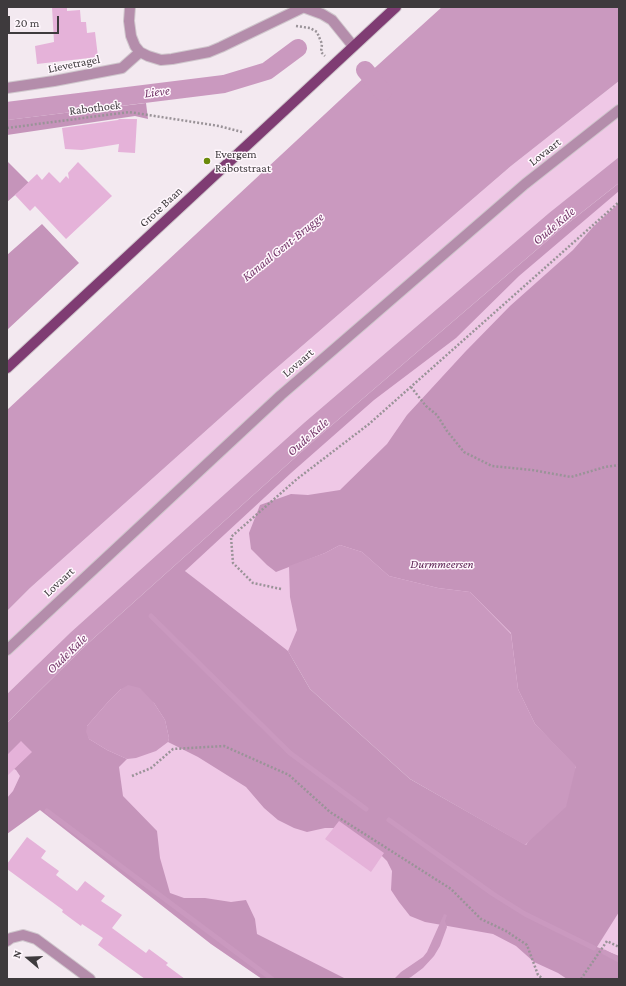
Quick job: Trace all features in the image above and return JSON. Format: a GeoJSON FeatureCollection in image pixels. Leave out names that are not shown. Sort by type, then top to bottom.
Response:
{"type":"FeatureCollection","features":[{"type":"Feature","properties":{"kind":"main road","name":"Grote Baan"},"geometry":{"type":"LineString","coordinates":[[7,368],[396,7]]}},
{"type":"Feature","properties":{"kind":"street"},"geometry":{"type":"LineString","coordinates":[[130,7],[129,21],[131,36],[140,52],[160,60],[209,52],[303,7],[322,14],[332,20],[353,46]]}},
{"type":"Feature","properties":{"kind":"street","name":"Lievetragel"},"geometry":{"type":"LineString","coordinates":[[7,88],[122,68],[140,52]]}},
{"type":"Feature","properties":{"kind":"street","name":"Lovaart"},"geometry":{"type":"LineString","coordinates":[[7,650],[281,395],[525,184],[619,110]]}},
{"type":"Feature","properties":{"kind":"street"},"geometry":{"type":"LineString","coordinates":[[7,941],[11,938],[23,935],[36,939],[90,979]]}},
{"type":"Feature","properties":{"kind":"path"},"geometry":{"type":"LineString","coordinates":[[274,21],[285,29],[302,26],[317,32],[322,44],[321,52],[332,65]]}},
{"type":"Feature","properties":{"kind":"path","name":"Rabothoek"},"geometry":{"type":"LineString","coordinates":[[7,128],[130,112],[219,126],[256,136]]}},
{"type":"Feature","properties":{"kind":"path"},"geometry":{"type":"LineString","coordinates":[[281,589],[253,583],[233,563],[231,537],[297,479],[369,424],[619,202]]}},
{"type":"Feature","properties":{"kind":"path"},"geometry":{"type":"LineString","coordinates":[[411,387],[426,406],[437,415],[447,431],[464,452],[492,466],[532,470],[571,478],[606,467],[619,465]]}},
{"type":"Feature","properties":{"kind":"path"},"geometry":{"type":"LineString","coordinates":[[132,776],[151,768],[173,749],[224,746],[289,775],[330,812],[451,889],[481,919],[506,932],[527,946],[538,975],[543,979]]}},
{"type":"Feature","properties":{"kind":"path"},"geometry":{"type":"LineString","coordinates":[[581,979],[606,941],[619,947]]}},
{"type":"Feature","properties":{"kind":"green space"},"geometry":{"type":"Polygon","coordinates":[[[619,81],[619,157],[549,213],[305,422],[71,632],[7,694],[7,611],[30,588],[266,377],[511,166],[619,81]]]}},
{"type":"Feature","properties":{"kind":"green space"},"geometry":{"type":"Polygon","coordinates":[[[146,103],[148,119],[135,116],[7,135],[7,120],[146,103]]]}},
{"type":"Feature","properties":{"kind":"green space"},"geometry":{"type":"Polygon","coordinates":[[[7,161],[29,183],[7,202],[7,161]]]}},
{"type":"Feature","properties":{"kind":"green space","name":"Durmmeersen"},"geometry":{"type":"Polygon","coordinates":[[[619,183],[619,979],[262,979],[211,944],[40,810],[7,798],[7,735],[85,646],[597,947],[612,921],[185,571],[186,570],[178,563],[619,183]]]}},
{"type":"Feature","properties":{"kind":"green space"},"geometry":{"type":"Polygon","coordinates":[[[619,183],[619,191],[519,276],[456,338],[374,400],[291,473],[185,571],[288,651],[310,689],[410,779],[526,845],[576,767],[535,724],[518,689],[511,633],[470,592],[438,588],[389,576],[362,552],[340,545],[325,553],[276,572],[251,549],[249,533],[260,505],[291,494],[308,495],[340,490],[387,444],[407,415],[465,352],[510,306],[573,250],[593,227],[619,203],[619,912],[597,947],[619,956],[619,979],[567,979],[558,973],[534,962],[516,946],[493,934],[425,922],[410,916],[391,890],[392,871],[387,861],[375,849],[337,828],[325,828],[307,832],[294,828],[278,820],[264,808],[246,787],[198,757],[168,742],[169,738],[165,720],[154,703],[121,689],[87,726],[89,739],[107,750],[127,759],[119,767],[123,796],[157,831],[160,858],[170,893],[184,898],[205,898],[231,902],[246,900],[255,919],[257,934],[346,979],[262,979],[211,944],[40,810],[7,834],[7,798],[13,791],[20,776],[16,770],[7,765],[7,723],[85,646],[318,437],[562,228],[619,183]]]}},
{"type":"Feature","properties":{"kind":"green space"},"geometry":{"type":"Polygon","coordinates":[[[42,224],[79,263],[7,330],[7,255],[42,224]]]}},
{"type":"Feature","properties":{"kind":"water","name":"Kanaal Gent-Brugge"},"geometry":{"type":"Polygon","coordinates":[[[442,7],[619,7],[619,81],[511,166],[266,377],[30,588],[7,611],[7,410],[442,7]]]}},
{"type":"Feature","properties":{"kind":"water","name":"Oude Kale"},"geometry":{"type":"Polygon","coordinates":[[[619,157],[619,183],[562,228],[318,437],[85,646],[7,723],[7,694],[71,632],[305,422],[549,213],[619,157]]]}},
{"type":"Feature","properties":{"kind":"water"},"geometry":{"type":"Polygon","coordinates":[[[340,545],[362,552],[389,576],[438,588],[470,592],[511,634],[518,689],[535,724],[576,766],[566,807],[525,845],[410,779],[310,689],[288,651],[297,630],[290,597],[289,566],[325,553],[340,545]]]}},
{"type":"Feature","properties":{"kind":"water"},"geometry":{"type":"Polygon","coordinates":[[[128,685],[140,688],[154,703],[165,720],[169,738],[168,742],[156,751],[136,758],[127,759],[107,750],[89,739],[86,732],[87,726],[108,702],[121,689],[128,685]]]}},
{"type":"Feature","properties":{"kind":"water"},"geometry":{"type":"Polygon","coordinates":[[[444,914],[447,915],[445,921],[447,927],[440,946],[434,956],[423,968],[411,977],[407,979],[394,979],[401,972],[423,957],[427,952],[444,914]]]}},
{"type":"Feature","properties":{"kind":"building"},"geometry":{"type":"Polygon","coordinates":[[[52,7],[67,7],[67,11],[80,10],[81,22],[86,22],[87,33],[95,32],[98,57],[37,64],[35,46],[54,42],[52,7]]]}},
{"type":"Feature","properties":{"kind":"building"},"geometry":{"type":"Polygon","coordinates":[[[119,119],[137,119],[135,153],[118,152],[119,144],[82,150],[65,149],[62,128],[119,119]]]}},
{"type":"Feature","properties":{"kind":"building"},"geometry":{"type":"Polygon","coordinates":[[[78,162],[112,196],[66,239],[35,206],[30,211],[15,195],[37,174],[42,180],[49,172],[60,183],[66,176],[69,179],[68,173],[78,162]]]}},
{"type":"Feature","properties":{"kind":"building"},"geometry":{"type":"Polygon","coordinates":[[[21,741],[32,752],[7,776],[7,755],[21,741]]]}},
{"type":"Feature","properties":{"kind":"building"},"geometry":{"type":"Polygon","coordinates":[[[339,821],[384,853],[371,872],[325,839],[339,821]]]}},
{"type":"Feature","properties":{"kind":"building"},"geometry":{"type":"Polygon","coordinates":[[[27,837],[46,851],[41,858],[59,871],[56,875],[77,891],[85,881],[105,896],[101,901],[122,915],[112,928],[146,953],[149,949],[168,963],[166,965],[185,979],[145,979],[98,945],[103,938],[82,924],[81,926],[62,912],[63,910],[7,869],[7,864],[27,837]]]}},
{"type":"Feature","properties":{"kind":"waterway","name":"Lieve"},"geometry":{"type":"LineString","coordinates":[[7,111],[224,84],[267,71],[298,48]]}},
{"type":"Feature","properties":{"kind":"waterway","name":"Lieve"},"geometry":{"type":"LineString","coordinates":[[365,70],[383,92]]}},
{"type":"Feature","properties":{"kind":"waterway"},"geometry":{"type":"LineString","coordinates":[[151,616],[290,753],[366,809]]}},
{"type":"Feature","properties":{"kind":"waterway"},"geometry":{"type":"LineString","coordinates":[[47,811],[272,979]]}},
{"type":"Feature","properties":{"kind":"waterway"},"geometry":{"type":"LineString","coordinates":[[389,820],[493,894],[525,914],[594,948]]}},
{"type":"Feature","properties":{"kind":"waterway"},"geometry":{"type":"LineString","coordinates":[[604,952],[619,960]]}},
{"type":"Feature","properties":{"kind":"place","name":"Evergem Rabotstraat"},"geometry":{"type":"Point","coordinates":[207,161]}}]}
